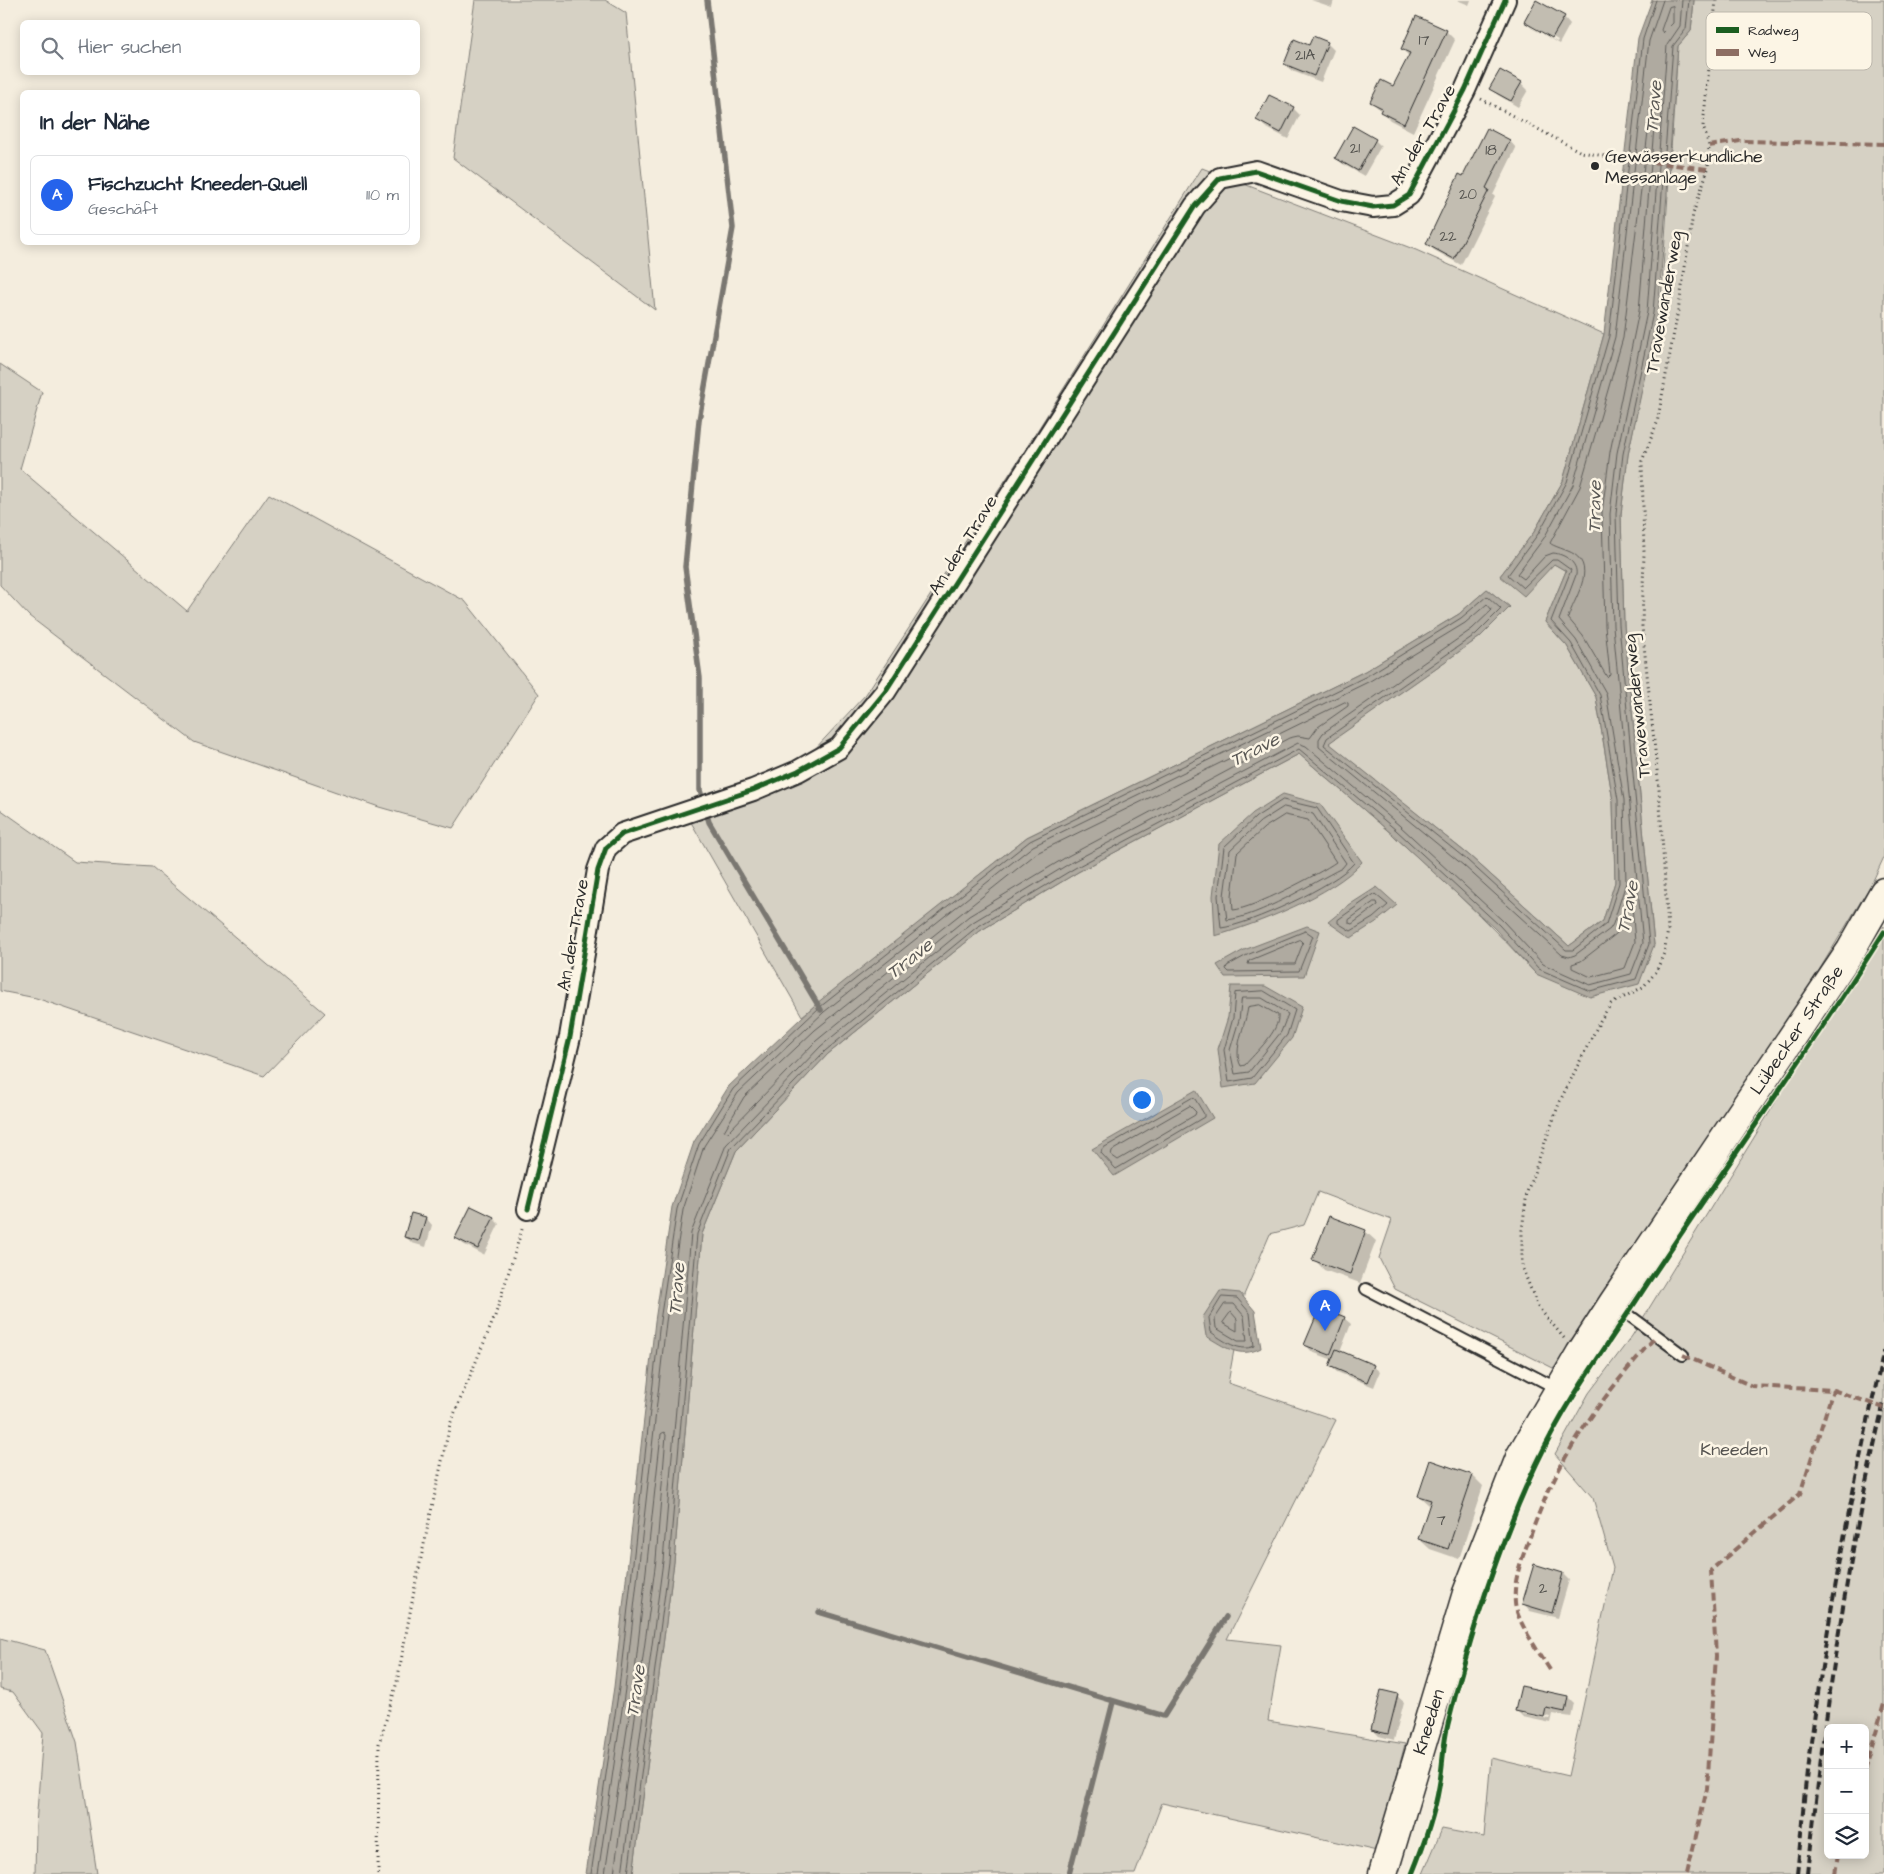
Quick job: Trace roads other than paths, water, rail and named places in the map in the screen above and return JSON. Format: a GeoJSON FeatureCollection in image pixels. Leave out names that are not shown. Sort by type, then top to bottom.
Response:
{"type":"FeatureCollection","features":[{"type":"Feature","properties":{"kind":"main road","name":"Lübecker Straße"},"geometry":{"type":"LineString","coordinates":[[1613,1303],[1851,950],[1884,892]]}},
{"type":"Feature","properties":{"kind":"main road","name":"Kneeden"},"geometry":{"type":"LineString","coordinates":[[1383,1874],[1467,1594],[1521,1455],[1580,1354],[1613,1303]]}},
{"type":"Feature","properties":{"kind":"street","name":"An der Trave"},"geometry":{"type":"LineString","coordinates":[[528,1209],[570,1037],[598,870],[606,848],[622,834],[753,790],[798,770],[839,748],[885,692],[1195,206],[1220,178],[1256,171],[1341,201],[1373,207],[1393,205],[1409,195],[1465,90],[1505,0]]}},
{"type":"Feature","properties":{"kind":"lane"},"geometry":{"type":"LineString","coordinates":[[1366,1289],[1559,1389]]}},
{"type":"Feature","properties":{"kind":"lane"},"geometry":{"type":"LineString","coordinates":[[1613,1303],[1683,1355]]}},
{"type":"Feature","properties":{"kind":"water","name":"Trave"},"geometry":{"type":"Polygon","coordinates":[[[1652,0],[1694,0],[1691,31],[1678,46],[1658,314],[1628,455],[1621,514],[1624,625],[1654,945],[1639,984],[1590,997],[1536,974],[1495,929],[1392,834],[1299,754],[1078,872],[980,931],[828,1054],[736,1151],[702,1234],[674,1562],[633,1874],[586,1874],[614,1687],[655,1321],[672,1207],[694,1142],[729,1086],[817,1003],[1027,837],[1365,671],[1459,614],[1487,589],[1510,607],[1480,637],[1329,743],[1470,856],[1569,946],[1603,921],[1615,882],[1613,801],[1596,697],[1567,646],[1545,622],[1566,571],[1554,564],[1524,596],[1500,576],[1534,532],[1563,481],[1604,334],[1638,38],[1652,0]]]}},
{"type":"Feature","properties":{"kind":"water"},"geometry":{"type":"Polygon","coordinates":[[[1283,794],[1320,804],[1362,862],[1333,886],[1314,897],[1252,924],[1215,936],[1213,896],[1219,844],[1253,813],[1283,794]]]}},
{"type":"Feature","properties":{"kind":"water"},"geometry":{"type":"Polygon","coordinates":[[[1377,887],[1397,905],[1376,922],[1351,938],[1328,922],[1349,905],[1377,887]]]}},
{"type":"Feature","properties":{"kind":"water"},"geometry":{"type":"Polygon","coordinates":[[[1307,926],[1320,931],[1304,976],[1225,977],[1217,965],[1244,950],[1307,926]]]}},
{"type":"Feature","properties":{"kind":"water"},"geometry":{"type":"Polygon","coordinates":[[[1231,986],[1265,986],[1302,1007],[1292,1038],[1255,1083],[1223,1088],[1218,1049],[1228,1017],[1231,986]]]}},
{"type":"Feature","properties":{"kind":"water"},"geometry":{"type":"Polygon","coordinates":[[[1196,1090],[1213,1118],[1114,1176],[1092,1149],[1196,1090]]]}},
{"type":"Feature","properties":{"kind":"water"},"geometry":{"type":"Polygon","coordinates":[[[1220,1291],[1240,1293],[1255,1311],[1261,1348],[1253,1351],[1239,1352],[1226,1348],[1206,1336],[1203,1317],[1220,1291]]]}},
{"type":"Feature","properties":{"kind":"waterway"},"geometry":{"type":"LineString","coordinates":[[707,0],[733,228],[699,420],[685,567],[700,678],[700,790],[709,822],[821,1010]]}},
{"type":"Feature","properties":{"kind":"waterway"},"geometry":{"type":"LineString","coordinates":[[819,1612],[1164,1716],[1226,1617]]}},
{"type":"Feature","properties":{"kind":"waterway"},"geometry":{"type":"LineString","coordinates":[[1069,1874],[1113,1702]]}},
{"type":"Feature","properties":{"kind":"railway"},"geometry":{"type":"LineString","coordinates":[[1797,1874],[1809,1758],[1826,1644],[1852,1497],[1884,1351]]}},
{"type":"Feature","properties":{"kind":"railway"},"geometry":{"type":"LineString","coordinates":[[1808,1874],[1821,1755],[1838,1637],[1859,1519],[1884,1402]]}},
{"type":"Feature","properties":{"kind":"place","name":"Gewässerkundliche Messanlage"},"geometry":{"type":"Point","coordinates":[1595,166]}},
{"type":"Feature","properties":{"kind":"place","name":"Fischzucht Kneeden-Quell"},"geometry":{"type":"Point","coordinates":[1325,1331]}}]}
